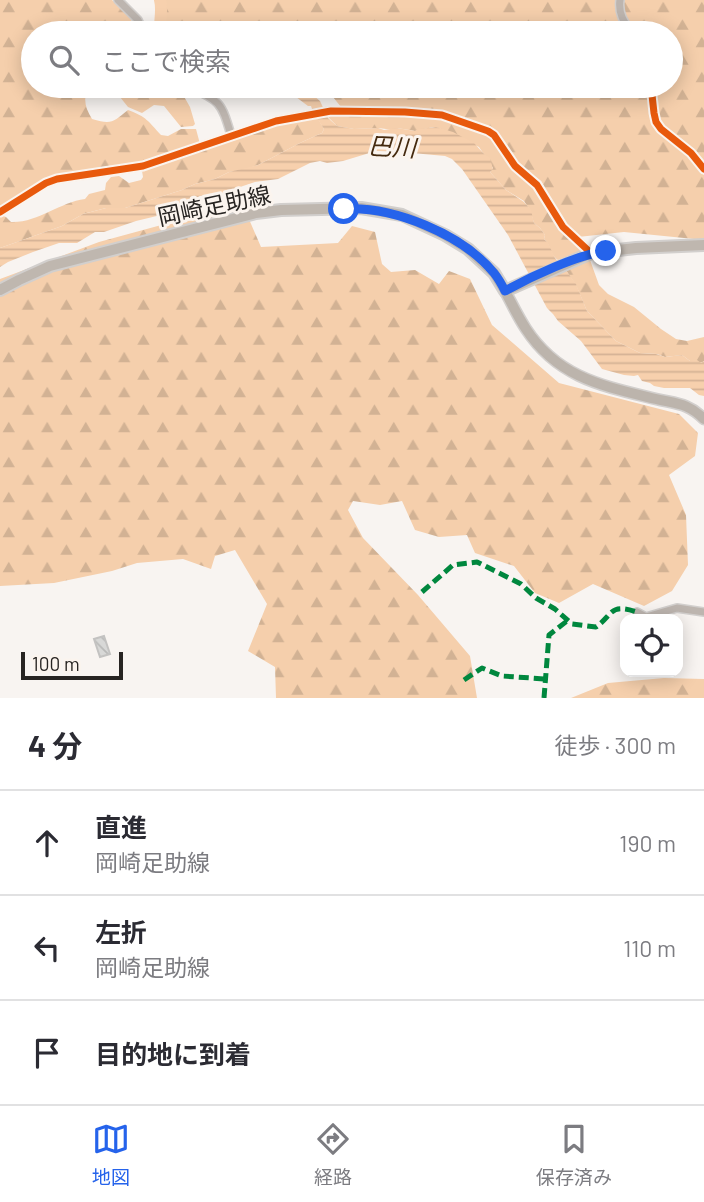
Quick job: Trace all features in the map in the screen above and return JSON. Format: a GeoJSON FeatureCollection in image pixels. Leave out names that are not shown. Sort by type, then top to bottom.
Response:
{"type":"FeatureCollection","features":[{"type":"Feature","properties":{"kind":"main road","name":"岡崎足助線"},"geometry":{"type":"LineString","coordinates":[[0,290],[50,266],[256,213],[361,208],[402,215],[457,242],[486,265],[509,289]]}},
{"type":"Feature","properties":{"kind":"main road"},"geometry":{"type":"LineString","coordinates":[[704,245],[591,253],[509,289],[526,329],[548,356],[573,374],[603,385],[681,404],[695,410],[704,419]]}},
{"type":"Feature","properties":{"kind":"street"},"geometry":{"type":"LineString","coordinates":[[118,0],[138,21]]}},
{"type":"Feature","properties":{"kind":"street"},"geometry":{"type":"LineString","coordinates":[[620,0],[619,10],[623,21]]}},
{"type":"Feature","properties":{"kind":"street"},"geometry":{"type":"LineString","coordinates":[[212,98],[224,112],[231,135]]}},
{"type":"Feature","properties":{"kind":"street"},"geometry":{"type":"LineString","coordinates":[[652,98],[656,122],[661,129],[691,153],[704,169]]}},
{"type":"Feature","properties":{"kind":"street"},"geometry":{"type":"LineString","coordinates":[[0,212],[57,179],[143,166],[276,121],[331,111],[405,112],[442,115],[488,131],[498,140],[515,166],[537,185],[563,227],[591,253]]}},
{"type":"Feature","properties":{"kind":"street"},"geometry":{"type":"LineString","coordinates":[[637,612],[646,617],[677,608],[704,612]]}},
{"type":"Feature","properties":{"kind":"green space"},"geometry":{"type":"Polygon","coordinates":[[[0,0],[112,0],[129,15],[132,21],[21,21],[21,98],[86,98],[92,119],[112,121],[128,110],[143,117],[161,135],[168,136],[181,129],[196,129],[200,144],[142,164],[54,176],[34,185],[0,210],[0,0]]]}},
{"type":"Feature","properties":{"kind":"green space"},"geometry":{"type":"Polygon","coordinates":[[[163,0],[617,0],[617,15],[621,21],[162,21],[163,0]]]}},
{"type":"Feature","properties":{"kind":"green space"},"geometry":{"type":"Polygon","coordinates":[[[624,0],[704,0],[704,165],[666,129],[656,114],[655,98],[683,98],[683,21],[626,21],[624,0]]]}},
{"type":"Feature","properties":{"kind":"green space"},"geometry":{"type":"Polygon","coordinates":[[[121,98],[185,98],[195,124],[181,127],[164,106],[154,105],[142,113],[128,107],[121,98]]]}},
{"type":"Feature","properties":{"kind":"green space"},"geometry":{"type":"Polygon","coordinates":[[[334,98],[649,98],[651,115],[704,175],[704,240],[624,232],[578,237],[563,222],[541,181],[518,165],[498,134],[489,127],[443,113],[341,107],[334,98]]]}},
{"type":"Feature","properties":{"kind":"green space"},"geometry":{"type":"Polygon","coordinates":[[[340,113],[441,119],[487,134],[510,165],[540,195],[561,230],[581,248],[579,252],[558,260],[555,258],[544,239],[545,235],[534,223],[524,201],[506,190],[490,172],[493,168],[479,147],[439,128],[415,131],[397,128],[354,129],[337,126],[326,115],[340,113]]]}},
{"type":"Feature","properties":{"kind":"green space"},"geometry":{"type":"Polygon","coordinates":[[[317,117],[324,129],[322,133],[258,165],[229,172],[125,208],[106,208],[83,214],[62,226],[0,248],[0,215],[11,222],[40,216],[85,199],[89,194],[105,190],[111,177],[119,176],[129,183],[141,180],[142,171],[145,169],[277,124],[317,117]]]}},
{"type":"Feature","properties":{"kind":"green space"},"geometry":{"type":"Polygon","coordinates":[[[242,203],[261,247],[338,243],[352,226],[375,232],[382,264],[391,272],[415,270],[439,284],[449,271],[470,279],[492,325],[559,383],[679,414],[698,433],[695,456],[669,475],[686,515],[688,565],[672,591],[644,606],[593,584],[559,603],[535,593],[514,566],[475,553],[467,535],[439,537],[415,530],[402,501],[380,505],[353,501],[348,510],[363,538],[418,595],[470,656],[477,698],[276,698],[275,667],[248,651],[267,604],[235,550],[215,556],[211,569],[183,559],[137,563],[54,583],[0,586],[0,279],[99,242],[242,203]]]}},
{"type":"Feature","properties":{"kind":"green space"},"geometry":{"type":"Polygon","coordinates":[[[590,260],[599,285],[608,294],[634,307],[676,339],[687,341],[704,337],[704,361],[690,361],[682,355],[665,357],[640,353],[616,341],[587,311],[576,285],[565,269],[590,260]]]}},
{"type":"Feature","properties":{"kind":"green space"},"geometry":{"type":"Polygon","coordinates":[[[664,678],[704,679],[704,698],[571,698],[608,683],[664,678]]]}},
{"type":"Feature","properties":{"kind":"water","name":"巴川"},"geometry":{"type":"Polygon","coordinates":[[[297,98],[316,98],[328,118],[337,126],[415,131],[436,127],[474,143],[490,158],[493,169],[490,172],[506,190],[531,210],[534,223],[545,235],[544,239],[555,258],[576,284],[587,311],[616,341],[640,353],[665,357],[682,355],[690,361],[704,361],[704,396],[690,388],[654,386],[642,381],[638,375],[624,375],[602,369],[581,341],[547,308],[508,235],[462,169],[445,156],[376,151],[343,161],[310,163],[278,179],[200,196],[161,215],[104,232],[95,232],[77,243],[59,243],[0,267],[0,248],[62,226],[83,214],[106,208],[125,208],[229,172],[258,165],[322,133],[324,129],[311,106],[297,98]]]}},
{"type":"Feature","properties":{"kind":"building"},"geometry":{"type":"Polygon","coordinates":[[[104,636],[110,654],[100,657],[94,639],[104,636]]]}},
{"type":"Feature","properties":{"kind":"waterway"},"geometry":{"type":"LineString","coordinates":[[160,0],[160,21]]}},
{"type":"Feature","properties":{"kind":"marked path"},"geometry":{"type":"LineString","coordinates":[[422,592],[453,565],[477,562],[521,584],[572,624],[596,627],[616,609],[637,612]]}},
{"type":"Feature","properties":{"kind":"marked path"},"geometry":{"type":"LineString","coordinates":[[544,698],[549,635],[567,621]]}},
{"type":"Feature","properties":{"kind":"marked path"},"geometry":{"type":"LineString","coordinates":[[464,680],[482,668],[502,676],[545,679]]}},
{"type":"Feature","properties":{"kind":"cycle path"},"geometry":{"type":"LineString","coordinates":[[652,98],[656,122],[661,129],[691,153],[704,169]]}},
{"type":"Feature","properties":{"kind":"cycle path"},"geometry":{"type":"LineString","coordinates":[[0,212],[57,179],[143,166],[276,121],[331,111],[405,112],[442,115],[494,135],[515,166],[537,185],[563,227],[591,253]]}},
{"type":"Feature","properties":{"kind":"route"},"geometry":{"type":"LineString","coordinates":[[344,209],[391,212],[445,235],[478,257],[494,273],[505,291],[591,253],[606,251]]}}]}
